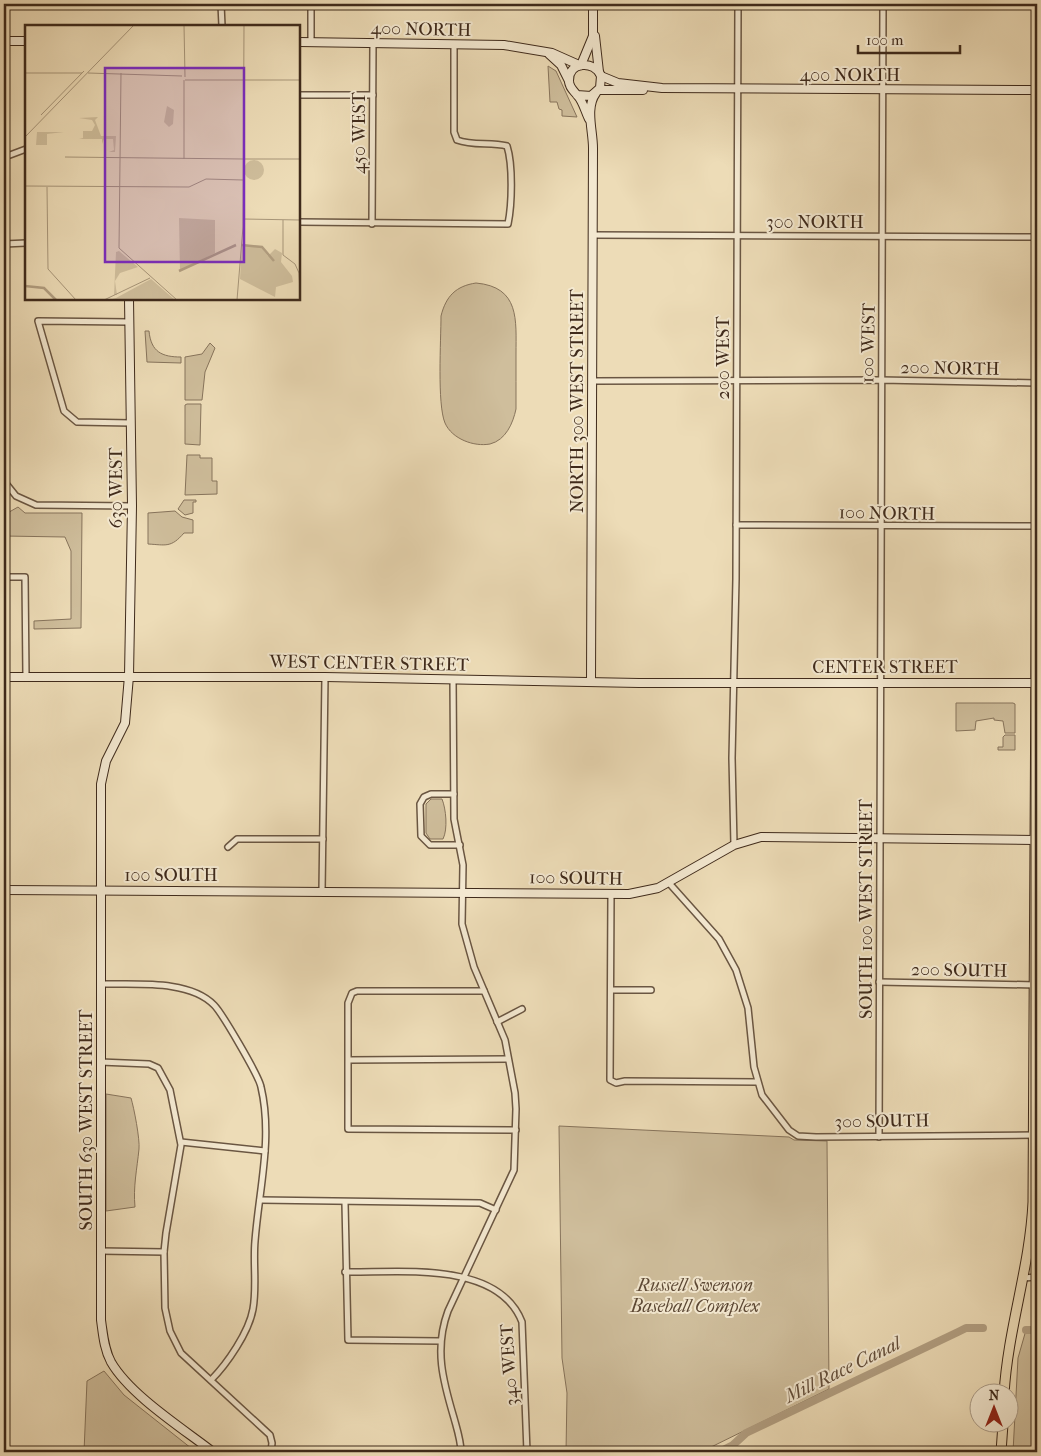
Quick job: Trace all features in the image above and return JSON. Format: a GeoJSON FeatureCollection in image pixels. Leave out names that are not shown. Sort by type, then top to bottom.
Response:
{"type":"FeatureCollection","features":[{"type":"Feature","properties":{"kind":"main road"},"geometry":{"type":"LineString","coordinates":[[1005,1384],[1008,1351],[1032,1233],[1036,1135],[1037,486]]}},
{"type":"Feature","properties":{"kind":"main road"},"geometry":{"type":"LineString","coordinates":[[1002,1434],[1002,1452]]}},
{"type":"Feature","properties":{"kind":"street"},"geometry":{"type":"LineString","coordinates":[[221,4],[222,25]]}},
{"type":"Feature","properties":{"kind":"street"},"geometry":{"type":"LineString","coordinates":[[310,42],[311,4]]}},
{"type":"Feature","properties":{"kind":"street"},"geometry":{"type":"LineString","coordinates":[[590,121],[592,102],[598,92],[600,74],[593,29],[593,4]]}},
{"type":"Feature","properties":{"kind":"street","name":"200 WEST"},"geometry":{"type":"LineString","coordinates":[[734,845],[733,713],[736,525],[738,4]]}},
{"type":"Feature","properties":{"kind":"street","name":"100 WEST"},"geometry":{"type":"LineString","coordinates":[[880,682],[883,4]]}},
{"type":"Feature","properties":{"kind":"street"},"geometry":{"type":"LineString","coordinates":[[569,81],[572,72],[580,65],[589,48],[593,29]]}},
{"type":"Feature","properties":{"kind":"street"},"geometry":{"type":"LineString","coordinates":[[4,41],[25,41]]}},
{"type":"Feature","properties":{"kind":"street","name":"400 NORTH"},"geometry":{"type":"LineString","coordinates":[[300,42],[504,45],[543,51],[580,65]]}},
{"type":"Feature","properties":{"kind":"street","name":"450 WEST"},"geometry":{"type":"LineString","coordinates":[[372,224],[373,43]]}},
{"type":"Feature","properties":{"kind":"street"},"geometry":{"type":"LineString","coordinates":[[300,222],[508,224],[510,214],[510,156],[507,146],[496,143],[465,143],[457,140],[454,132],[454,44]]}},
{"type":"Feature","properties":{"kind":"street"},"geometry":{"type":"LineString","coordinates":[[543,51],[561,65],[570,87],[577,95],[590,121]]}},
{"type":"Feature","properties":{"kind":"street"},"geometry":{"type":"LineString","coordinates":[[580,65],[592,65],[600,74]]}},
{"type":"Feature","properties":{"kind":"street","name":"400 NORTH"},"geometry":{"type":"LineString","coordinates":[[600,74],[618,83],[662,88]]}},
{"type":"Feature","properties":{"kind":"street","name":"400 NORTH"},"geometry":{"type":"LineString","coordinates":[[598,92],[662,88],[1037,90]]}},
{"type":"Feature","properties":{"kind":"street"},"geometry":{"type":"LineString","coordinates":[[577,95],[587,97],[598,92]]}},
{"type":"Feature","properties":{"kind":"street"},"geometry":{"type":"LineString","coordinates":[[300,94],[373,95]]}},
{"type":"Feature","properties":{"kind":"street","name":"NORTH 300 WEST STREET"},"geometry":{"type":"LineString","coordinates":[[590,121],[593,148],[591,682]]}},
{"type":"Feature","properties":{"kind":"street"},"geometry":{"type":"LineString","coordinates":[[10,155],[25,149]]}},
{"type":"Feature","properties":{"kind":"street","name":"300 NORTH"},"geometry":{"type":"LineString","coordinates":[[593,235],[1037,237]]}},
{"type":"Feature","properties":{"kind":"street"},"geometry":{"type":"LineString","coordinates":[[4,244],[25,244]]}},
{"type":"Feature","properties":{"kind":"street","name":"630 WEST"},"geometry":{"type":"LineString","coordinates":[[101,890],[101,784],[106,761],[125,723],[129,676],[132,506],[129,300]]}},
{"type":"Feature","properties":{"kind":"street"},"geometry":{"type":"LineString","coordinates":[[129,322],[38,321],[64,410],[77,422],[131,423]]}},
{"type":"Feature","properties":{"kind":"street","name":"200 NORTH"},"geometry":{"type":"LineString","coordinates":[[593,381],[881,380],[1037,383]]}},
{"type":"Feature","properties":{"kind":"street"},"geometry":{"type":"LineString","coordinates":[[4,481],[20,499],[42,506],[132,506]]}},
{"type":"Feature","properties":{"kind":"street","name":"100 NORTH"},"geometry":{"type":"LineString","coordinates":[[736,525],[1037,526]]}},
{"type":"Feature","properties":{"kind":"street"},"geometry":{"type":"LineString","coordinates":[[4,577],[25,577],[26,677]]}},
{"type":"Feature","properties":{"kind":"street","name":"WEST CENTER STREET"},"geometry":{"type":"LineString","coordinates":[[4,677],[325,677],[591,682],[734,682]]}},
{"type":"Feature","properties":{"kind":"street"},"geometry":{"type":"LineString","coordinates":[[322,891],[325,677]]}},
{"type":"Feature","properties":{"kind":"street"},"geometry":{"type":"LineString","coordinates":[[452,679],[454,820],[463,865],[462,892],[465,941],[505,1040],[516,1093],[514,1170],[448,1311],[440,1341],[442,1374],[461,1452]]}},
{"type":"Feature","properties":{"kind":"street","name":"CENTER STREET"},"geometry":{"type":"LineString","coordinates":[[734,682],[1036,683]]}},
{"type":"Feature","properties":{"kind":"street","name":"SOUTH 100 WEST STREET"},"geometry":{"type":"LineString","coordinates":[[879,1137],[880,682]]}},
{"type":"Feature","properties":{"kind":"street"},"geometry":{"type":"LineString","coordinates":[[454,794],[431,794],[424,796],[420,804],[421,836],[430,845],[460,845]]}},
{"type":"Feature","properties":{"kind":"street","name":"100 SOUTH"},"geometry":{"type":"LineString","coordinates":[[4,890],[612,894],[646,891],[669,883],[734,845],[753,838],[775,836],[1036,840]]}},
{"type":"Feature","properties":{"kind":"street"},"geometry":{"type":"LineString","coordinates":[[228,846],[237,839],[323,839]]}},
{"type":"Feature","properties":{"kind":"street"},"geometry":{"type":"LineString","coordinates":[[612,894],[610,1080],[616,1083],[625,1081],[757,1082],[748,1008],[736,970],[719,939],[669,883]]}},
{"type":"Feature","properties":{"kind":"street","name":"SOUTH 630 WEST STREET"},"geometry":{"type":"LineString","coordinates":[[101,890],[101,1320],[106,1350],[120,1374],[130,1386],[213,1452]]}},
{"type":"Feature","properties":{"kind":"street","name":"200 SOUTH"},"geometry":{"type":"LineString","coordinates":[[880,982],[1036,985]]}},
{"type":"Feature","properties":{"kind":"street"},"geometry":{"type":"LineString","coordinates":[[101,984],[168,985],[196,993],[214,1004],[261,1084],[267,1119],[255,1241],[253,1310],[239,1342],[222,1369],[211,1380]]}},
{"type":"Feature","properties":{"kind":"street"},"geometry":{"type":"LineString","coordinates":[[612,990],[651,990]]}},
{"type":"Feature","properties":{"kind":"street"},"geometry":{"type":"LineString","coordinates":[[484,991],[357,991],[352,993],[348,1003],[348,1129],[516,1130]]}},
{"type":"Feature","properties":{"kind":"street"},"geometry":{"type":"LineString","coordinates":[[497,1022],[522,1009]]}},
{"type":"Feature","properties":{"kind":"street"},"geometry":{"type":"LineString","coordinates":[[349,1060],[508,1059]]}},
{"type":"Feature","properties":{"kind":"street"},"geometry":{"type":"LineString","coordinates":[[100,1062],[149,1064],[158,1068],[170,1090],[181,1142],[180,1164],[164,1252],[165,1308],[174,1339],[181,1353],[270,1435],[271,1452]]}},
{"type":"Feature","properties":{"kind":"street","name":"300 SOUTH"},"geometry":{"type":"LineString","coordinates":[[757,1082],[762,1095],[780,1120],[798,1136],[1036,1135]]}},
{"type":"Feature","properties":{"kind":"street"},"geometry":{"type":"LineString","coordinates":[[181,1142],[265,1151]]}},
{"type":"Feature","properties":{"kind":"street"},"geometry":{"type":"LineString","coordinates":[[260,1200],[345,1203],[480,1203],[496,1210]]}},
{"type":"Feature","properties":{"kind":"street"},"geometry":{"type":"LineString","coordinates":[[345,1203],[345,1272],[348,1340],[440,1341]]}},
{"type":"Feature","properties":{"kind":"street"},"geometry":{"type":"LineString","coordinates":[[101,1251],[164,1252]]}},
{"type":"Feature","properties":{"kind":"street","name":"340 WEST"},"geometry":{"type":"LineString","coordinates":[[345,1272],[450,1274],[496,1289],[507,1297],[517,1310],[522,1322],[527,1452]]}},
{"type":"Feature","properties":{"kind":"street"},"geometry":{"type":"LineString","coordinates":[[1022,1278],[1037,1278]]}},
{"type":"Feature","properties":{"kind":"green space"},"geometry":{"type":"Polygon","coordinates":[[[548,66],[556,71],[577,117],[562,116],[562,110],[559,109],[557,102],[550,102],[548,66]]]}},
{"type":"Feature","properties":{"kind":"green space"},"geometry":{"type":"Polygon","coordinates":[[[476,283],[501,291],[508,298],[515,318],[516,329],[515,414],[508,430],[500,439],[484,445],[464,441],[448,429],[443,414],[440,387],[441,316],[443,309],[457,289],[476,283]]]}},
{"type":"Feature","properties":{"kind":"green space"},"geometry":{"type":"Polygon","coordinates":[[[145,331],[149,331],[152,344],[159,352],[168,356],[181,357],[181,363],[147,362],[145,331]]]}},
{"type":"Feature","properties":{"kind":"green space"},"geometry":{"type":"Polygon","coordinates":[[[210,343],[215,348],[205,372],[202,400],[185,400],[185,357],[202,354],[210,343]]]}},
{"type":"Feature","properties":{"kind":"green space"},"geometry":{"type":"Polygon","coordinates":[[[201,404],[200,445],[185,444],[185,405],[201,404]]]}},
{"type":"Feature","properties":{"kind":"green space"},"geometry":{"type":"Polygon","coordinates":[[[187,455],[200,455],[200,458],[212,458],[212,481],[217,481],[217,494],[185,495],[187,455]]]}},
{"type":"Feature","properties":{"kind":"green space"},"geometry":{"type":"Polygon","coordinates":[[[184,500],[196,500],[196,502],[193,502],[193,513],[185,515],[178,509],[184,500]]]}},
{"type":"Feature","properties":{"kind":"green space"},"geometry":{"type":"Polygon","coordinates":[[[18,507],[25,513],[82,513],[81,628],[34,629],[34,621],[71,619],[71,551],[65,537],[4,536],[4,515],[18,507]]]}},
{"type":"Feature","properties":{"kind":"green space"},"geometry":{"type":"Polygon","coordinates":[[[175,511],[182,517],[193,520],[193,533],[184,533],[168,544],[148,544],[148,513],[175,511]]]}},
{"type":"Feature","properties":{"kind":"green space"},"geometry":{"type":"Polygon","coordinates":[[[956,703],[1015,704],[1015,733],[1005,733],[1003,721],[994,720],[994,718],[976,721],[975,730],[956,731],[956,703]]]}},
{"type":"Feature","properties":{"kind":"green space"},"geometry":{"type":"Polygon","coordinates":[[[1005,735],[1015,735],[1015,750],[998,750],[998,747],[1003,747],[1003,737],[1005,735]]]}},
{"type":"Feature","properties":{"kind":"green space"},"geometry":{"type":"Polygon","coordinates":[[[431,799],[442,799],[446,825],[443,839],[430,839],[426,833],[426,804],[431,799]]]}},
{"type":"Feature","properties":{"kind":"green space"},"geometry":{"type":"Polygon","coordinates":[[[106,1094],[131,1098],[137,1124],[139,1149],[135,1185],[135,1207],[106,1211],[106,1094]]]}},
{"type":"Feature","properties":{"kind":"green space","name":"Russell Swenson Baseball Complex"},"geometry":{"type":"Polygon","coordinates":[[[559,1126],[789,1137],[794,1140],[827,1141],[829,1389],[701,1452],[566,1452],[567,1393],[562,1358],[559,1126]]]}},
{"type":"Feature","properties":{"kind":"green space"},"geometry":{"type":"Polygon","coordinates":[[[1026,1330],[1037,1330],[1037,1452],[1013,1452],[1014,1434],[1018,1434],[1018,1358],[1026,1330]]]}},
{"type":"Feature","properties":{"kind":"green space"},"geometry":{"type":"Polygon","coordinates":[[[104,1371],[124,1395],[196,1452],[84,1452],[87,1381],[104,1371]]]}},
{"type":"Feature","properties":{"kind":"waterway","name":"Mill Race Canal"},"geometry":{"type":"LineString","coordinates":[[719,1452],[733,1445],[746,1433],[966,1328],[983,1328]]}},
{"type":"Feature","properties":{"kind":"waterway","name":"Mill Race Canal"},"geometry":{"type":"LineString","coordinates":[[1026,1330],[1037,1330]]}}]}
